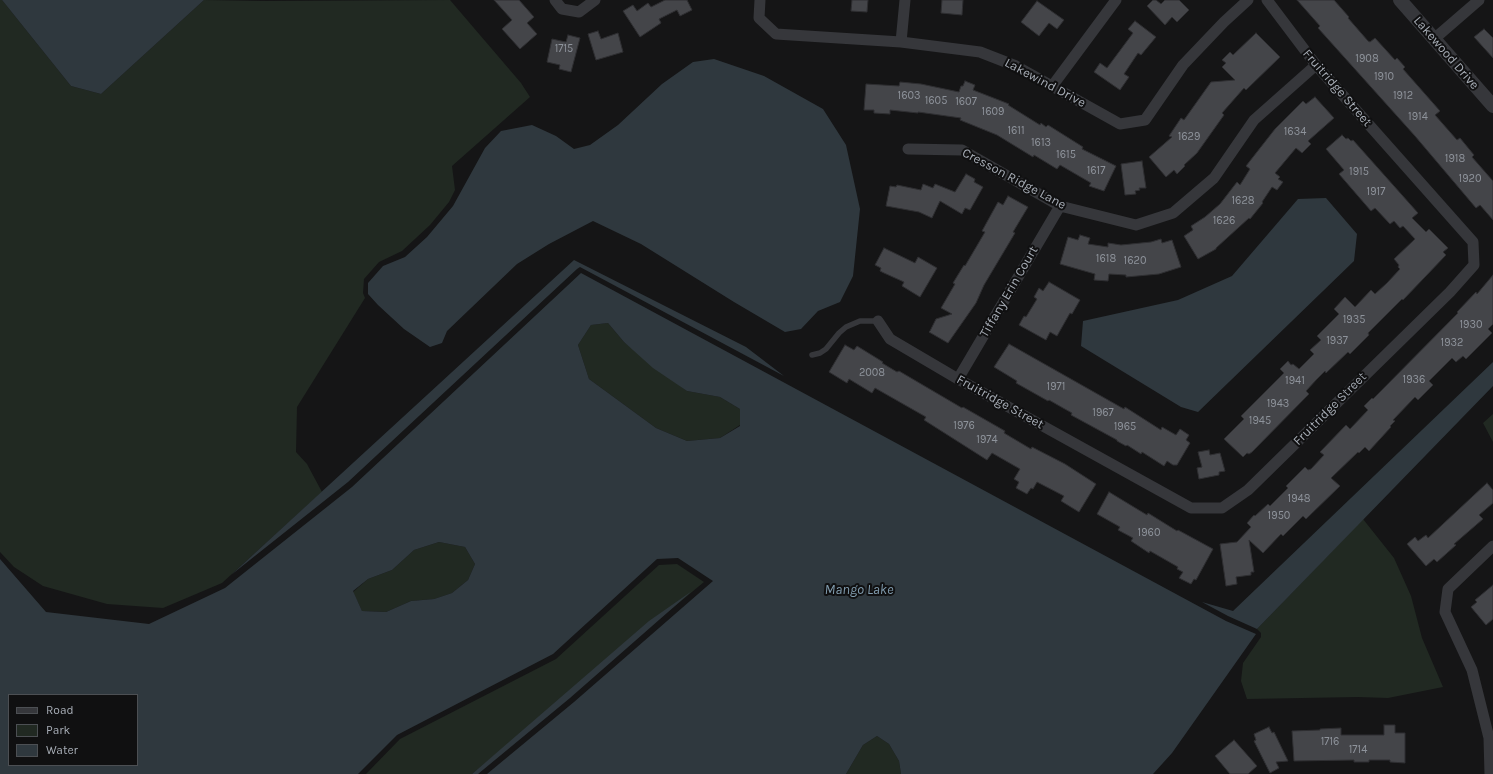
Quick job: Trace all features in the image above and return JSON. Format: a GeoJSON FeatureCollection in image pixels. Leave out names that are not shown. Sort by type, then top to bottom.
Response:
{"type":"FeatureCollection","features":[{"type":"Feature","properties":{"kind":"street"},"geometry":{"type":"LineString","coordinates":[[555,0],[562,9],[579,12],[595,0]]}},
{"type":"Feature","properties":{"kind":"street","name":"Lakewind Drive"},"geometry":{"type":"LineString","coordinates":[[760,0],[759,18],[776,34],[901,42],[980,52],[1016,66],[1053,85],[1120,124],[1145,120],[1182,65],[1248,0]]}},
{"type":"Feature","properties":{"kind":"street"},"geometry":{"type":"LineString","coordinates":[[901,42],[905,0]]}},
{"type":"Feature","properties":{"kind":"street"},"geometry":{"type":"LineString","coordinates":[[1053,85],[1116,0]]}},
{"type":"Feature","properties":{"kind":"street","name":"Fruitridge Street"},"geometry":{"type":"LineString","coordinates":[[878,321],[890,339],[958,379],[1191,508],[1222,508],[1248,490],[1450,292],[1474,265],[1473,242],[1316,65],[1267,0]]}},
{"type":"Feature","properties":{"kind":"street","name":"Lakewood Drive"},"geometry":{"type":"LineString","coordinates":[[1400,0],[1493,106]]}},
{"type":"Feature","properties":{"kind":"street"},"geometry":{"type":"LineString","coordinates":[[1434,39],[1479,0]]}},
{"type":"Feature","properties":{"kind":"street","name":"Cresson Ridge Lane"},"geometry":{"type":"LineString","coordinates":[[908,149],[962,150],[1060,206],[1136,225],[1173,213],[1214,178],[1254,120],[1316,65]]}},
{"type":"Feature","properties":{"kind":"street","name":"Tiffany Erin Court"},"geometry":{"type":"LineString","coordinates":[[958,379],[1060,206]]}},
{"type":"Feature","properties":{"kind":"street"},"geometry":{"type":"LineString","coordinates":[[1490,774],[1489,738],[1472,670],[1446,612],[1448,589],[1493,546]]}},
{"type":"Feature","properties":{"kind":"lane"},"geometry":{"type":"LineString","coordinates":[[812,355],[820,353],[826,349],[839,332],[846,327],[860,321],[878,321]]}},
{"type":"Feature","properties":{"kind":"green space"},"geometry":{"type":"Polygon","coordinates":[[[0,0],[2,0],[71,86],[101,94],[204,0],[450,0],[521,83],[530,97],[452,166],[455,190],[449,202],[430,225],[402,251],[379,262],[364,279],[363,293],[365,298],[297,407],[296,452],[307,464],[322,492],[222,583],[163,608],[107,604],[43,586],[14,567],[0,552],[0,0]]]}},
{"type":"Feature","properties":{"kind":"green space"},"geometry":{"type":"Polygon","coordinates":[[[608,323],[624,342],[687,391],[720,397],[740,409],[740,425],[720,438],[687,441],[656,428],[589,379],[578,345],[591,325],[608,323]]]}},
{"type":"Feature","properties":{"kind":"green space"},"geometry":{"type":"Polygon","coordinates":[[[1493,414],[1493,442],[1483,423],[1493,414]]]}},
{"type":"Feature","properties":{"kind":"green space"},"geometry":{"type":"Polygon","coordinates":[[[1363,519],[1394,558],[1411,596],[1422,638],[1443,687],[1388,698],[1358,697],[1247,699],[1241,681],[1243,663],[1261,637],[1261,633],[1257,629],[1363,519]]]}},
{"type":"Feature","properties":{"kind":"green space"},"geometry":{"type":"Polygon","coordinates":[[[439,542],[465,547],[475,564],[468,580],[452,593],[434,599],[411,601],[386,612],[362,611],[353,592],[368,579],[392,570],[414,550],[439,542]]]}},
{"type":"Feature","properties":{"kind":"green space"},"geometry":{"type":"Polygon","coordinates":[[[677,564],[704,582],[472,774],[366,774],[400,739],[556,659],[659,565],[677,564]]]}},
{"type":"Feature","properties":{"kind":"green space"},"geometry":{"type":"Polygon","coordinates":[[[877,736],[889,744],[899,761],[901,774],[846,774],[863,745],[877,736]]]}},
{"type":"Feature","properties":{"kind":"water"},"geometry":{"type":"Polygon","coordinates":[[[2,0],[204,0],[101,94],[71,86],[2,0]]]}},
{"type":"Feature","properties":{"kind":"water"},"geometry":{"type":"Polygon","coordinates":[[[714,59],[764,76],[823,109],[846,145],[860,209],[853,276],[840,302],[818,311],[801,329],[785,332],[641,244],[593,221],[549,244],[517,264],[447,331],[442,343],[430,347],[404,329],[368,294],[368,283],[383,266],[405,257],[427,237],[453,206],[485,148],[501,131],[532,125],[556,136],[574,149],[590,145],[618,125],[662,84],[693,62],[714,59]]]}},
{"type":"Feature","properties":{"kind":"water"},"geometry":{"type":"Polygon","coordinates":[[[1326,198],[1357,234],[1354,261],[1198,412],[1181,407],[1081,346],[1083,321],[1178,300],[1232,276],[1298,199],[1326,198]]]}},
{"type":"Feature","properties":{"kind":"water"},"geometry":{"type":"Polygon","coordinates":[[[574,260],[746,347],[784,376],[580,267],[348,482],[231,575],[574,260]]]}},
{"type":"Feature","properties":{"kind":"water","name":"Mango Lake"},"geometry":{"type":"Polygon","coordinates":[[[581,273],[1226,621],[1256,634],[1172,753],[1153,774],[901,774],[899,761],[889,744],[877,736],[863,745],[846,774],[487,774],[574,702],[713,581],[678,558],[657,559],[553,654],[397,735],[358,774],[0,774],[0,559],[46,612],[149,624],[225,588],[352,487],[581,273]],[[608,323],[591,325],[578,345],[589,379],[656,428],[687,441],[720,438],[740,426],[740,409],[720,397],[687,391],[653,368],[624,342],[608,323]],[[439,542],[414,550],[392,570],[368,579],[353,591],[362,611],[386,612],[411,601],[434,599],[452,593],[468,580],[475,564],[465,547],[439,542]]]}},
{"type":"Feature","properties":{"kind":"water"},"geometry":{"type":"Polygon","coordinates":[[[1493,362],[1493,386],[1257,629],[1202,602],[1233,611],[1493,362]]]}},
{"type":"Feature","properties":{"kind":"water"},"geometry":{"type":"Polygon","coordinates":[[[692,591],[570,698],[478,774],[472,774],[649,621],[692,591]]]}},
{"type":"Feature","properties":{"kind":"building"},"geometry":{"type":"Polygon","coordinates":[[[494,0],[519,0],[534,17],[527,23],[537,34],[520,49],[502,29],[512,20],[494,0]]]}},
{"type":"Feature","properties":{"kind":"building"},"geometry":{"type":"Polygon","coordinates":[[[665,0],[687,0],[692,10],[680,16],[677,10],[659,19],[661,23],[640,37],[623,11],[633,5],[637,11],[648,3],[651,7],[665,0]]]}},
{"type":"Feature","properties":{"kind":"building"},"geometry":{"type":"Polygon","coordinates":[[[852,0],[868,0],[867,12],[851,11],[852,0]]]}},
{"type":"Feature","properties":{"kind":"building"},"geometry":{"type":"Polygon","coordinates":[[[942,0],[963,0],[962,15],[941,13],[942,0]]]}},
{"type":"Feature","properties":{"kind":"building"},"geometry":{"type":"Polygon","coordinates":[[[1153,0],[1156,0],[1161,4],[1165,0],[1179,0],[1189,10],[1177,22],[1172,17],[1165,25],[1147,6],[1153,0]]]}},
{"type":"Feature","properties":{"kind":"building"},"geometry":{"type":"Polygon","coordinates":[[[1297,0],[1334,0],[1368,41],[1370,42],[1375,38],[1395,60],[1397,58],[1405,67],[1403,69],[1440,111],[1435,115],[1457,140],[1460,138],[1474,155],[1472,157],[1493,181],[1493,220],[1480,205],[1476,208],[1415,136],[1318,28],[1320,26],[1297,0]]]}},
{"type":"Feature","properties":{"kind":"building"},"geometry":{"type":"Polygon","coordinates":[[[1037,1],[1064,20],[1057,29],[1049,23],[1039,36],[1021,22],[1037,1]]]}},
{"type":"Feature","properties":{"kind":"building"},"geometry":{"type":"Polygon","coordinates":[[[1135,21],[1156,37],[1141,55],[1138,53],[1124,74],[1129,77],[1120,90],[1094,72],[1100,63],[1107,68],[1133,33],[1128,29],[1135,21]]]}},
{"type":"Feature","properties":{"kind":"building"},"geometry":{"type":"Polygon","coordinates":[[[1484,29],[1493,38],[1493,58],[1474,37],[1484,29]]]}},
{"type":"Feature","properties":{"kind":"building"},"geometry":{"type":"Polygon","coordinates":[[[598,31],[601,39],[618,33],[623,52],[596,60],[588,34],[598,31]]]}},
{"type":"Feature","properties":{"kind":"building"},"geometry":{"type":"Polygon","coordinates":[[[1256,33],[1280,57],[1246,90],[1244,88],[1222,113],[1224,115],[1197,153],[1184,165],[1185,166],[1177,174],[1174,170],[1166,177],[1149,157],[1172,137],[1169,136],[1181,118],[1184,120],[1211,82],[1235,80],[1222,67],[1226,63],[1222,60],[1230,52],[1233,55],[1256,33]]]}},
{"type":"Feature","properties":{"kind":"building"},"geometry":{"type":"Polygon","coordinates":[[[568,35],[580,38],[571,72],[559,69],[560,65],[547,62],[552,39],[566,42],[568,35]]]}},
{"type":"Feature","properties":{"kind":"building"},"geometry":{"type":"Polygon","coordinates":[[[965,81],[975,85],[973,90],[1009,104],[1008,105],[1040,125],[1041,123],[1046,127],[1048,125],[1083,147],[1082,149],[1116,166],[1104,191],[1089,186],[1091,183],[1060,165],[1057,169],[1034,155],[1033,157],[997,135],[960,120],[961,118],[918,112],[890,110],[890,114],[874,113],[874,110],[864,110],[866,84],[899,86],[900,82],[921,84],[959,92],[965,81]]]}},
{"type":"Feature","properties":{"kind":"building"},"geometry":{"type":"Polygon","coordinates":[[[1315,97],[1334,118],[1308,141],[1311,144],[1302,153],[1296,148],[1275,173],[1280,177],[1278,179],[1283,182],[1277,190],[1272,187],[1262,202],[1263,203],[1250,219],[1249,218],[1216,249],[1198,259],[1184,236],[1193,230],[1191,226],[1205,217],[1220,204],[1237,182],[1240,185],[1250,169],[1246,166],[1275,129],[1303,101],[1306,104],[1315,97]]]}},
{"type":"Feature","properties":{"kind":"building"},"geometry":{"type":"Polygon","coordinates":[[[1342,135],[1346,139],[1348,138],[1351,141],[1353,140],[1418,213],[1412,218],[1426,232],[1429,229],[1448,248],[1443,252],[1446,255],[1403,300],[1402,299],[1368,333],[1369,335],[1350,354],[1348,352],[1326,373],[1325,371],[1306,391],[1309,394],[1252,452],[1249,454],[1247,453],[1243,457],[1224,439],[1244,419],[1241,416],[1284,373],[1280,369],[1288,361],[1291,365],[1293,364],[1299,369],[1314,354],[1310,350],[1321,340],[1317,336],[1339,314],[1334,309],[1345,297],[1355,307],[1371,290],[1375,294],[1387,283],[1400,269],[1398,267],[1399,265],[1394,259],[1415,239],[1403,226],[1400,228],[1394,221],[1390,224],[1375,208],[1371,211],[1339,174],[1344,170],[1326,149],[1342,135]]]}},
{"type":"Feature","properties":{"kind":"building"},"geometry":{"type":"Polygon","coordinates":[[[1142,161],[1146,188],[1139,188],[1140,190],[1135,191],[1136,194],[1125,195],[1121,164],[1142,161]]]}},
{"type":"Feature","properties":{"kind":"building"},"geometry":{"type":"Polygon","coordinates":[[[966,174],[975,179],[974,182],[983,187],[970,210],[965,208],[962,214],[940,201],[932,218],[919,212],[886,206],[890,186],[896,187],[897,185],[921,190],[923,184],[933,188],[935,184],[955,192],[966,174]]]}},
{"type":"Feature","properties":{"kind":"building"},"geometry":{"type":"Polygon","coordinates":[[[1008,196],[1028,207],[1013,232],[1015,233],[984,285],[976,303],[948,343],[929,332],[936,319],[952,314],[941,308],[955,284],[953,283],[985,232],[982,231],[998,202],[1003,205],[1008,196]]]}},
{"type":"Feature","properties":{"kind":"building"},"geometry":{"type":"Polygon","coordinates":[[[1080,235],[1090,238],[1088,244],[1108,247],[1108,243],[1121,245],[1151,242],[1161,239],[1162,243],[1172,240],[1181,267],[1159,274],[1126,277],[1126,275],[1109,274],[1108,281],[1094,280],[1095,274],[1060,264],[1068,237],[1078,240],[1080,235]]]}},
{"type":"Feature","properties":{"kind":"building"},"geometry":{"type":"Polygon","coordinates":[[[884,248],[915,263],[918,257],[937,268],[920,297],[902,286],[904,282],[880,271],[881,268],[875,265],[884,248]]]}},
{"type":"Feature","properties":{"kind":"building"},"geometry":{"type":"Polygon","coordinates":[[[1493,275],[1493,324],[1488,329],[1492,333],[1466,359],[1463,356],[1456,362],[1452,358],[1429,381],[1433,385],[1418,400],[1415,397],[1393,420],[1395,421],[1390,426],[1391,427],[1369,451],[1365,447],[1331,478],[1340,486],[1306,519],[1303,516],[1283,536],[1281,534],[1263,553],[1249,540],[1254,572],[1251,572],[1251,575],[1236,577],[1237,584],[1226,586],[1220,544],[1237,542],[1251,527],[1247,523],[1254,515],[1255,516],[1268,504],[1270,506],[1288,488],[1286,486],[1305,467],[1308,470],[1311,469],[1324,455],[1320,452],[1346,425],[1350,429],[1368,410],[1364,406],[1372,398],[1373,399],[1458,313],[1457,312],[1476,292],[1477,294],[1493,275]]]}},
{"type":"Feature","properties":{"kind":"building"},"geometry":{"type":"Polygon","coordinates":[[[1049,282],[1080,300],[1072,314],[1070,313],[1057,336],[1050,332],[1046,340],[1019,325],[1024,316],[1026,317],[1037,299],[1034,297],[1039,288],[1043,291],[1049,282]]]}},
{"type":"Feature","properties":{"kind":"building"},"geometry":{"type":"Polygon","coordinates":[[[1009,344],[1124,409],[1125,407],[1161,430],[1162,427],[1176,435],[1180,429],[1189,435],[1186,440],[1190,443],[1177,465],[1173,465],[1167,461],[1164,466],[1142,452],[1141,454],[1127,445],[1126,446],[1071,415],[1072,413],[1016,383],[1017,381],[994,367],[1009,344]]]}},
{"type":"Feature","properties":{"kind":"building"},"geometry":{"type":"Polygon","coordinates":[[[845,345],[854,350],[857,346],[897,372],[899,371],[1005,431],[1004,433],[1031,449],[1032,447],[1065,464],[1096,484],[1079,512],[1061,501],[1064,496],[1037,482],[1033,489],[1031,488],[1027,494],[1016,488],[1019,482],[1014,479],[1020,469],[992,453],[987,460],[924,420],[926,417],[875,388],[872,393],[849,379],[847,383],[829,372],[845,345]]]}},
{"type":"Feature","properties":{"kind":"building"},"geometry":{"type":"Polygon","coordinates":[[[1209,450],[1210,455],[1220,453],[1225,471],[1219,472],[1219,475],[1199,479],[1197,468],[1202,467],[1198,452],[1209,450]]]}},
{"type":"Feature","properties":{"kind":"building"},"geometry":{"type":"Polygon","coordinates":[[[1487,483],[1493,490],[1493,503],[1479,515],[1483,519],[1454,544],[1456,545],[1437,562],[1434,559],[1426,566],[1407,544],[1415,537],[1418,541],[1426,535],[1428,538],[1487,483]]]}},
{"type":"Feature","properties":{"kind":"building"},"geometry":{"type":"Polygon","coordinates":[[[1109,492],[1147,515],[1148,513],[1177,531],[1178,530],[1213,549],[1196,580],[1194,579],[1191,584],[1179,578],[1183,572],[1177,569],[1178,567],[1150,551],[1149,553],[1131,541],[1133,538],[1118,530],[1120,527],[1097,514],[1109,492]]]}},
{"type":"Feature","properties":{"kind":"building"},"geometry":{"type":"Polygon","coordinates":[[[1493,585],[1493,619],[1486,625],[1471,607],[1477,602],[1475,600],[1493,585]]]}},
{"type":"Feature","properties":{"kind":"building"},"geometry":{"type":"Polygon","coordinates":[[[1384,725],[1395,725],[1395,733],[1405,733],[1405,763],[1390,762],[1390,760],[1369,760],[1369,762],[1354,762],[1354,760],[1294,761],[1292,731],[1341,728],[1341,735],[1384,735],[1384,725]]]}},
{"type":"Feature","properties":{"kind":"building"},"geometry":{"type":"Polygon","coordinates":[[[1269,727],[1272,733],[1274,732],[1288,761],[1276,762],[1279,768],[1270,773],[1254,741],[1256,740],[1254,734],[1269,727]]]}},
{"type":"Feature","properties":{"kind":"building"},"geometry":{"type":"Polygon","coordinates":[[[1234,740],[1257,766],[1248,774],[1230,774],[1215,756],[1234,740]]]}}]}
